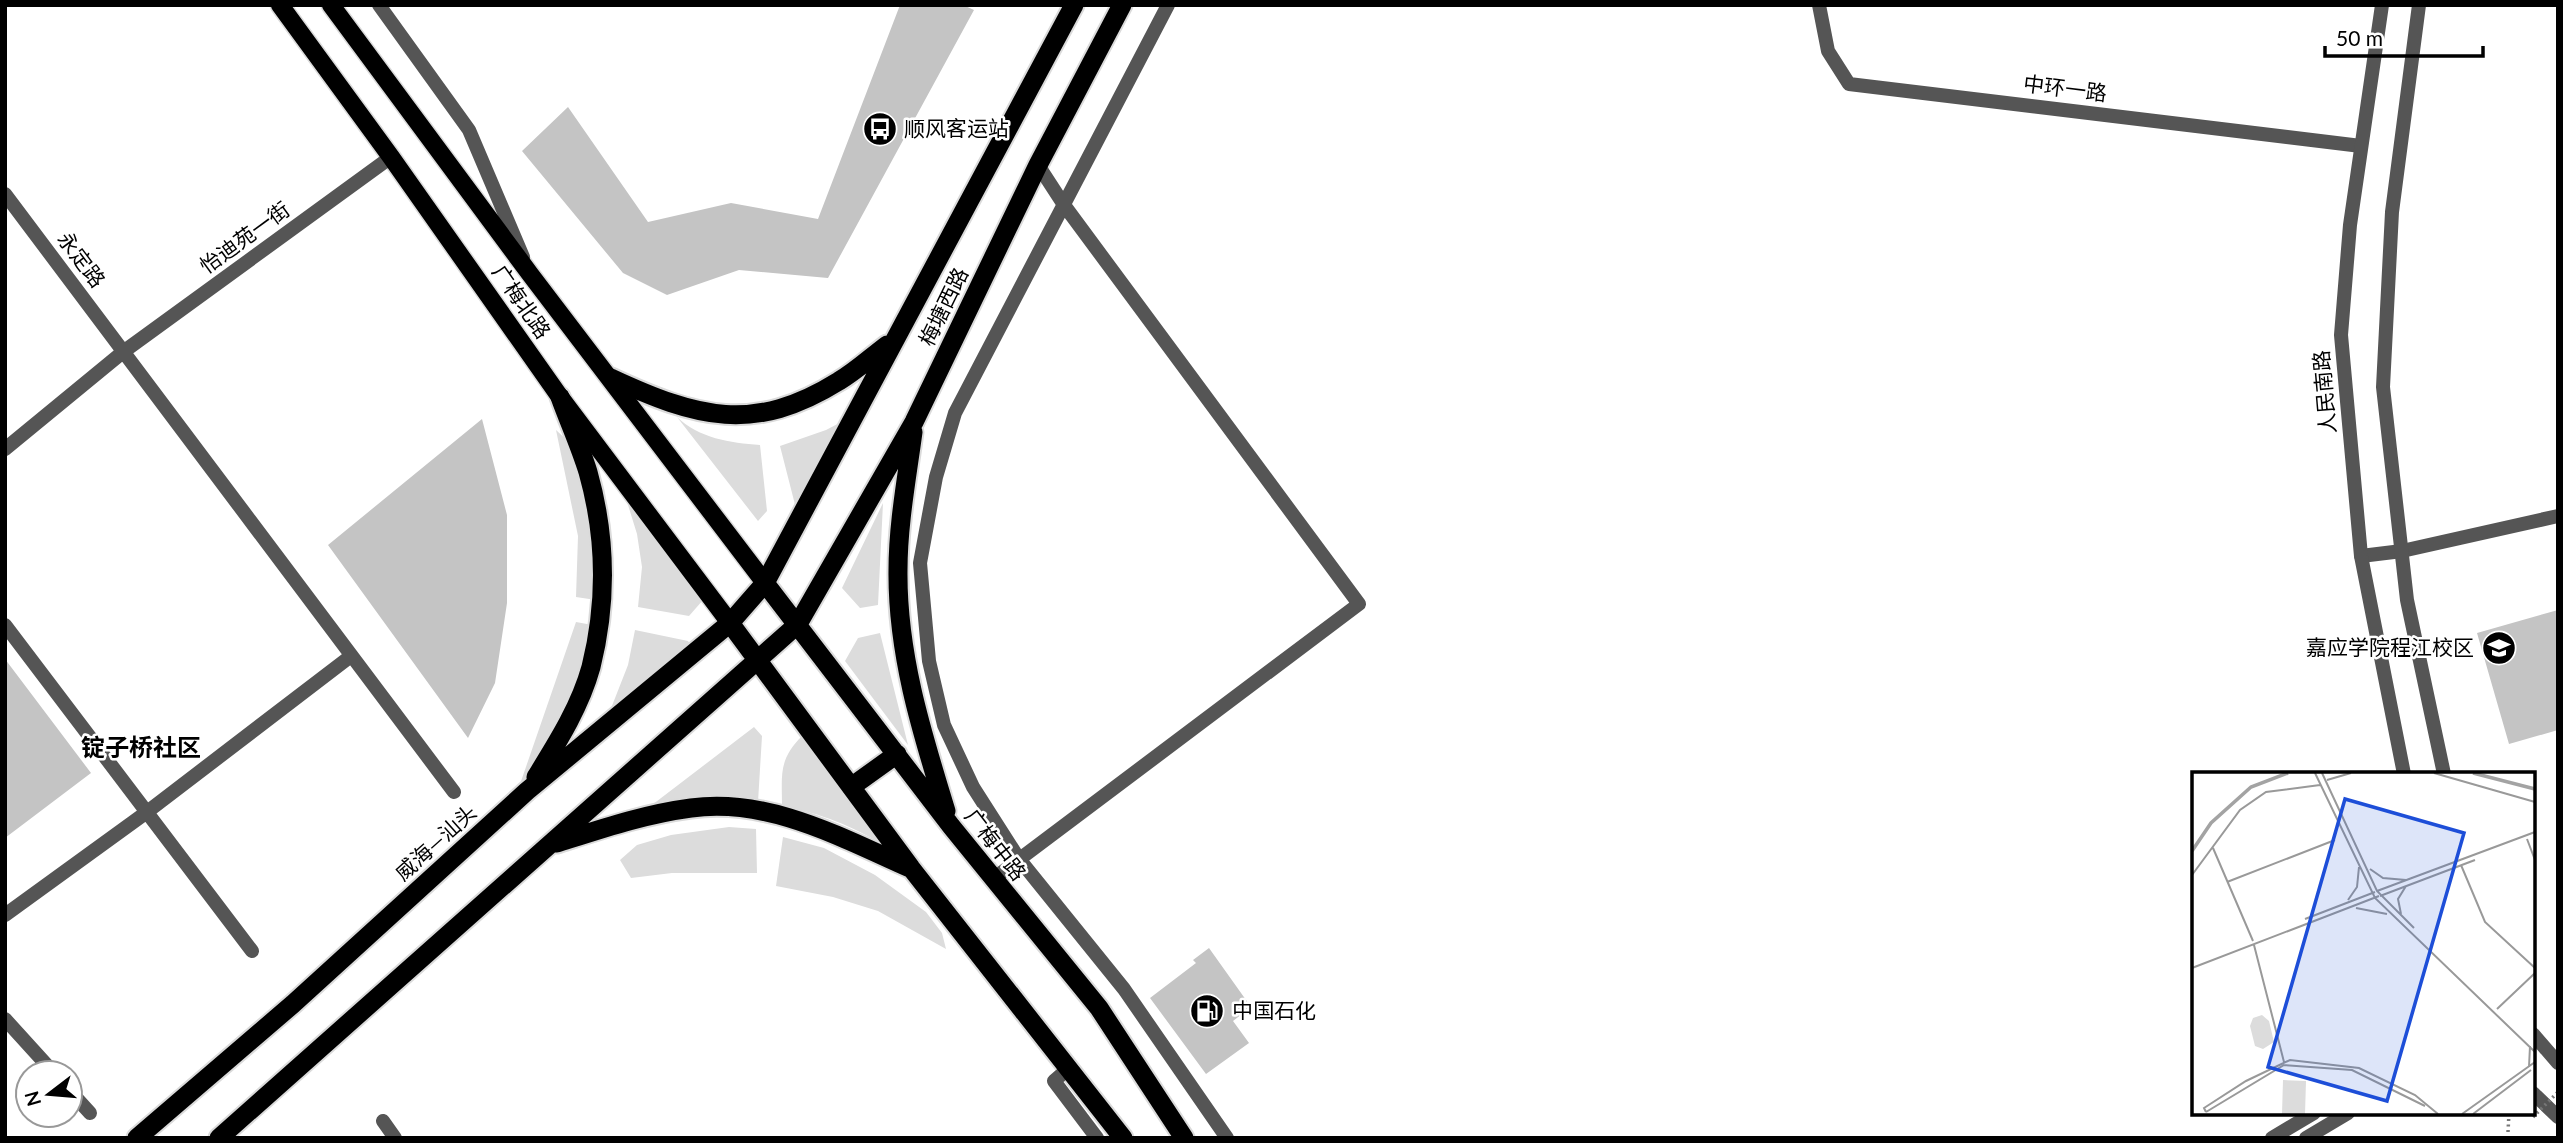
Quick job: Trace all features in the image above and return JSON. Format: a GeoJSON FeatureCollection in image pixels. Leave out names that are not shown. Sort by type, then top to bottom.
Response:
{"type":"FeatureCollection","features":[{"type":"Feature","properties":{"kind":"highway","name":"梅塘西路"},"geometry":{"type":"LineString","coordinates":[[798,624],[914,422],[1038,165],[1122,5]]}},
{"type":"Feature","properties":{"kind":"highway","name":"梅塘西路"},"geometry":{"type":"LineString","coordinates":[[765,583],[1068,8]]}},
{"type":"Feature","properties":{"kind":"highway"},"geometry":{"type":"LineString","coordinates":[[611,378],[654,398],[684,407],[721,416],[749,416],[780,409],[810,397],[841,380],[893,340]]}},
{"type":"Feature","properties":{"kind":"highway"},"geometry":{"type":"LineString","coordinates":[[527,791],[565,728],[590,669],[602,608],[602,539],[588,472],[560,397]]}},
{"type":"Feature","properties":{"kind":"highway"},"geometry":{"type":"LineString","coordinates":[[914,422],[902,511],[898,571],[906,668],[922,733],[951,826]]}},
{"type":"Feature","properties":{"kind":"highway","name":"威海—汕头"},"geometry":{"type":"LineString","coordinates":[[137,1138],[292,1004],[527,791],[730,623],[765,583]]}},
{"type":"Feature","properties":{"kind":"highway","name":"广梅中路"},"geometry":{"type":"LineString","coordinates":[[765,583],[951,826],[1099,1008],[1184,1138]]}},
{"type":"Feature","properties":{"kind":"highway"},"geometry":{"type":"LineString","coordinates":[[730,623],[911,868],[1124,1138]]}},
{"type":"Feature","properties":{"kind":"highway"},"geometry":{"type":"LineString","coordinates":[[219,1138],[798,624]]}},
{"type":"Feature","properties":{"kind":"highway"},"geometry":{"type":"LineString","coordinates":[[851,786],[897,754]]}},
{"type":"Feature","properties":{"kind":"highway"},"geometry":{"type":"LineString","coordinates":[[551,844],[638,817],[694,807],[749,808],[799,821],[911,868]]}},
{"type":"Feature","properties":{"kind":"main road","name":"广梅北路"},"geometry":{"type":"LineString","coordinates":[[280,5],[560,397],[730,623]]}},
{"type":"Feature","properties":{"kind":"main road","name":"广梅北路"},"geometry":{"type":"LineString","coordinates":[[331,5],[530,274],[765,583]]}},
{"type":"Feature","properties":{"kind":"street"},"geometry":{"type":"LineString","coordinates":[[379,5],[470,130],[530,274]]}},
{"type":"Feature","properties":{"kind":"street"},"geometry":{"type":"LineString","coordinates":[[1168,5],[956,413],[936,477],[920,564],[929,662],[944,725],[973,787],[1019,859],[1124,989],[1227,1138]]}},
{"type":"Feature","properties":{"kind":"street","name":"中环一路"},"geometry":{"type":"LineString","coordinates":[[1819,5],[1828,51],[1849,84],[2361,146]]}},
{"type":"Feature","properties":{"kind":"street","name":"人民南路"},"geometry":{"type":"LineString","coordinates":[[2382,5],[2350,225],[2341,335],[2361,555],[2404,772]]}},
{"type":"Feature","properties":{"kind":"street"},"geometry":{"type":"LineString","coordinates":[[2419,5],[2392,212],[2383,387],[2407,600],[2444,772]]}},
{"type":"Feature","properties":{"kind":"street","name":"怡迪苑一街"},"geometry":{"type":"LineString","coordinates":[[5,449],[123,352],[391,157]]}},
{"type":"Feature","properties":{"kind":"street"},"geometry":{"type":"LineString","coordinates":[[993,879],[1359,604],[1064,205],[1038,165]]}},
{"type":"Feature","properties":{"kind":"street","name":"永定路"},"geometry":{"type":"LineString","coordinates":[[5,194],[454,792]]}},
{"type":"Feature","properties":{"kind":"street"},"geometry":{"type":"LineString","coordinates":[[2361,555],[2402,551],[2558,516]]}},
{"type":"Feature","properties":{"kind":"street"},"geometry":{"type":"LineString","coordinates":[[5,625],[252,951]]}},
{"type":"Feature","properties":{"kind":"street"},"geometry":{"type":"LineString","coordinates":[[5,915],[147,812],[351,656]]}},
{"type":"Feature","properties":{"kind":"street"},"geometry":{"type":"LineString","coordinates":[[5,1019],[41,1059]]}},
{"type":"Feature","properties":{"kind":"street"},"geometry":{"type":"LineString","coordinates":[[2535,1036],[2558,1063]]}},
{"type":"Feature","properties":{"kind":"street"},"geometry":{"type":"LineString","coordinates":[[1069,1068],[1054,1081],[1097,1138]]}},
{"type":"Feature","properties":{"kind":"street"},"geometry":{"type":"LineString","coordinates":[[2535,1095],[2558,1117]]}},
{"type":"Feature","properties":{"kind":"street"},"geometry":{"type":"LineString","coordinates":[[84,1106],[90,1113]]}},
{"type":"Feature","properties":{"kind":"street"},"geometry":{"type":"LineString","coordinates":[[2272,1138],[2311,1115]]}},
{"type":"Feature","properties":{"kind":"street"},"geometry":{"type":"LineString","coordinates":[[2306,1138],[2345,1115]]}},
{"type":"Feature","properties":{"kind":"street"},"geometry":{"type":"LineString","coordinates":[[383,1121],[395,1138]]}},
{"type":"Feature","properties":{"kind":"path"},"geometry":{"type":"LineString","coordinates":[[2533,1117],[2558,1092]]}},
{"type":"Feature","properties":{"kind":"path"},"geometry":{"type":"LineString","coordinates":[[2508,1132],[2509,1115]]}},
{"type":"Feature","properties":{"kind":"shaded area"},"geometry":{"type":"Polygon","coordinates":[[[677,417],[705,435],[737,443],[760,445],[767,511],[758,521],[677,417]]]}},
{"type":"Feature","properties":{"kind":"shaded area"},"geometry":{"type":"Polygon","coordinates":[[[851,417],[801,528],[780,446],[826,430],[851,417]]]}},
{"type":"Feature","properties":{"kind":"shaded area"},"geometry":{"type":"Polygon","coordinates":[[[556,430],[571,444],[607,543],[612,577],[609,602],[576,597],[578,536],[556,430]]]}},
{"type":"Feature","properties":{"kind":"shaded area"},"geometry":{"type":"Polygon","coordinates":[[[624,492],[703,600],[689,616],[638,607],[642,567],[637,534],[624,492]]]}},
{"type":"Feature","properties":{"kind":"shaded area"},"geometry":{"type":"Polygon","coordinates":[[[883,503],[878,605],[860,608],[842,588],[883,503]]]}},
{"type":"Feature","properties":{"kind":"shaded area"},"geometry":{"type":"Polygon","coordinates":[[[576,622],[609,628],[589,699],[518,790],[576,622]]]}},
{"type":"Feature","properties":{"kind":"shaded area"},"geometry":{"type":"Polygon","coordinates":[[[635,630],[688,641],[695,651],[608,716],[628,665],[635,630]]]}},
{"type":"Feature","properties":{"kind":"shaded area"},"geometry":{"type":"Polygon","coordinates":[[[880,633],[908,745],[845,661],[858,638],[880,633]]]}},
{"type":"Feature","properties":{"kind":"shaded area"},"geometry":{"type":"Polygon","coordinates":[[[754,727],[762,736],[758,802],[717,797],[648,808],[754,727]]]}},
{"type":"Feature","properties":{"kind":"shaded area"},"geometry":{"type":"Polygon","coordinates":[[[802,736],[886,846],[835,821],[782,806],[785,761],[802,736]]]}},
{"type":"Feature","properties":{"kind":"shaded area"},"geometry":{"type":"Polygon","coordinates":[[[729,827],[756,829],[757,873],[672,873],[631,878],[620,860],[637,845],[671,835],[729,827]]]}},
{"type":"Feature","properties":{"kind":"shaded area"},"geometry":{"type":"Polygon","coordinates":[[[783,837],[824,848],[875,875],[926,912],[942,933],[946,949],[878,911],[833,897],[776,886],[783,837]]]}},
{"type":"Feature","properties":{"kind":"building","name":"顺风客运站"},"geometry":{"type":"Polygon","coordinates":[[[900,5],[963,5],[974,10],[828,278],[739,270],[667,295],[623,273],[522,151],[568,107],[648,222],[731,203],[818,219],[900,5]]]}},
{"type":"Feature","properties":{"kind":"building"},"geometry":{"type":"Polygon","coordinates":[[[482,419],[507,515],[507,603],[495,683],[468,738],[328,545],[482,419]]]}},
{"type":"Feature","properties":{"kind":"building"},"geometry":{"type":"Polygon","coordinates":[[[2558,610],[2558,730],[2509,744],[2477,633],[2558,610]]]}},
{"type":"Feature","properties":{"kind":"building"},"geometry":{"type":"Polygon","coordinates":[[[5,659],[91,773],[5,838],[5,659]]]}},
{"type":"Feature","properties":{"kind":"building"},"geometry":{"type":"Polygon","coordinates":[[[1209,948],[1251,1007],[1233,1021],[1249,1043],[1206,1074],[1150,998],[1196,963],[1193,960],[1209,948]]]}},
{"type":"Feature","properties":{"kind":"place","name":"顺风客运站"},"geometry":{"type":"Point","coordinates":[880,129]}},
{"type":"Feature","properties":{"kind":"place","name":"嘉应学院程江校区"},"geometry":{"type":"Point","coordinates":[2499,648]}},
{"type":"Feature","properties":{"kind":"place","name":"中国石化"},"geometry":{"type":"Point","coordinates":[1207,1011]}},
{"type":"Feature","properties":{"kind":"district","name":"锭子桥社区"},"geometry":{"type":"Point","coordinates":[141,748]}}]}
